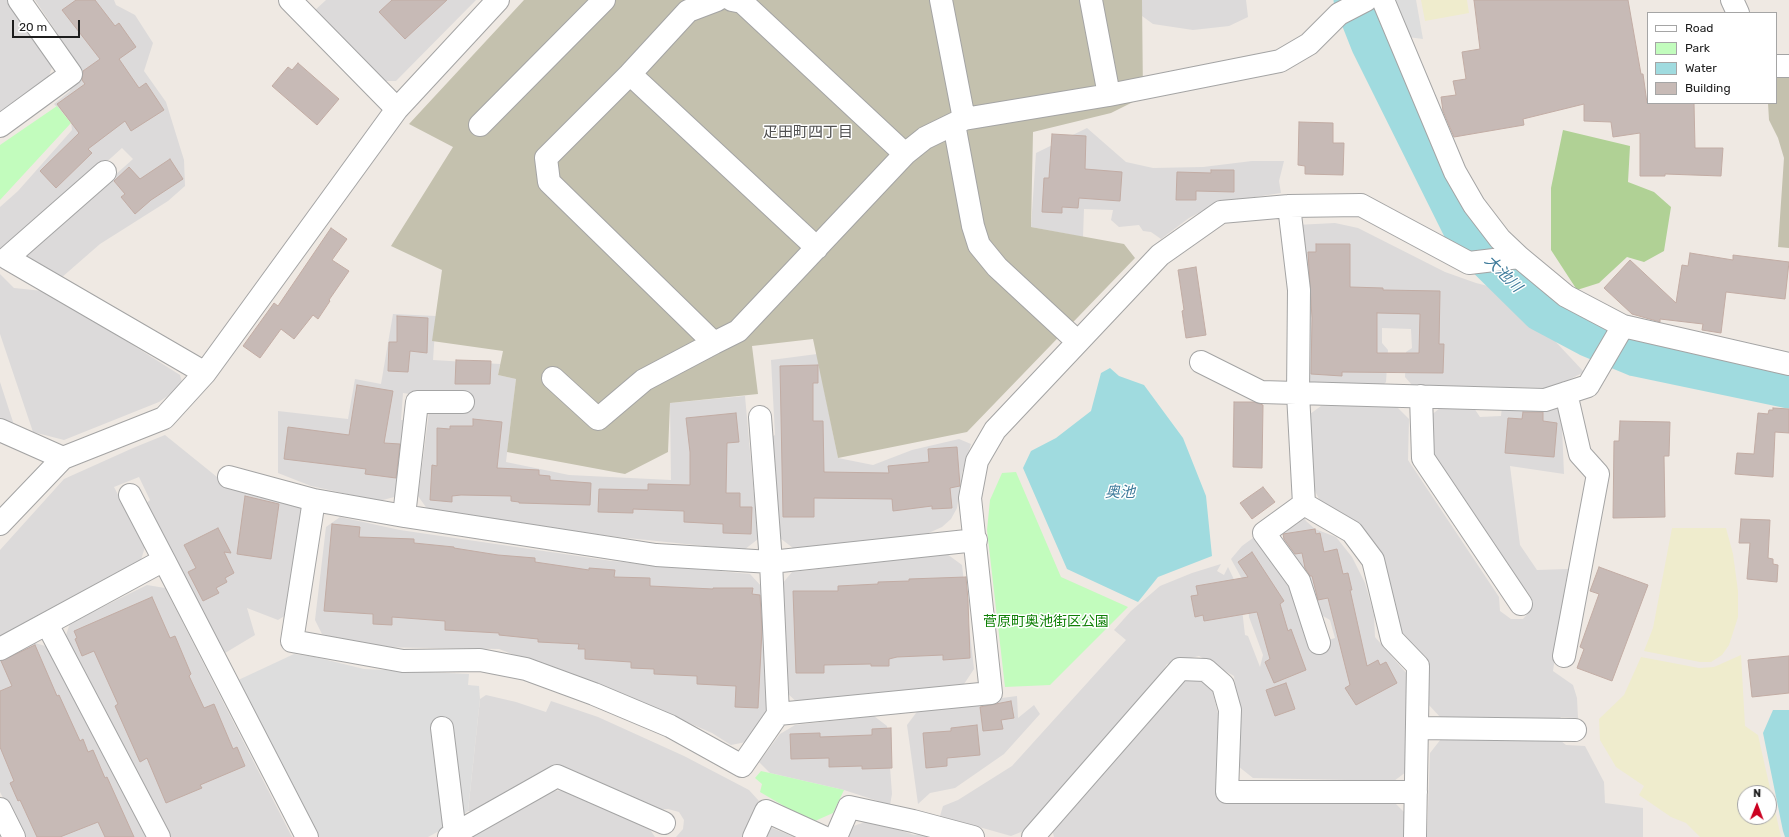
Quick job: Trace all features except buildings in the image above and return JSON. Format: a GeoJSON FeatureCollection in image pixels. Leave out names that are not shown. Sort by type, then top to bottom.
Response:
{"type":"FeatureCollection","features":[{"type":"Feature","properties":{"kind":"street"},"geometry":{"type":"LineString","coordinates":[[0,126],[71,74],[19,0]]}},
{"type":"Feature","properties":{"kind":"street"},"geometry":{"type":"LineString","coordinates":[[290,0],[397,109]]}},
{"type":"Feature","properties":{"kind":"street"},"geometry":{"type":"LineString","coordinates":[[0,524],[63,458],[164,418],[205,373],[397,109],[498,0]]}},
{"type":"Feature","properties":{"kind":"street"},"geometry":{"type":"LineString","coordinates":[[480,125],[604,0]]}},
{"type":"Feature","properties":{"kind":"street"},"geometry":{"type":"LineString","coordinates":[[714,343],[549,182],[546,158],[630,74],[688,11],[717,0]]}},
{"type":"Feature","properties":{"kind":"street"},"geometry":{"type":"LineString","coordinates":[[732,0],[742,2],[905,154]]}},
{"type":"Feature","properties":{"kind":"street"},"geometry":{"type":"LineString","coordinates":[[942,0],[972,226],[979,244],[997,267],[1078,342]]}},
{"type":"Feature","properties":{"kind":"street"},"geometry":{"type":"LineString","coordinates":[[1090,0],[1109,95]]}},
{"type":"Feature","properties":{"kind":"street"},"geometry":{"type":"LineString","coordinates":[[553,378],[598,419],[644,380],[738,331],[905,154],[925,138],[959,121],[1109,95],[1280,61],[1309,44],[1339,14],[1366,0]]}},
{"type":"Feature","properties":{"kind":"street"},"geometry":{"type":"LineString","coordinates":[[1383,0],[1455,172],[1474,205],[1500,239],[1511,258],[1566,296],[1623,326],[1789,364]]}},
{"type":"Feature","properties":{"kind":"street"},"geometry":{"type":"LineString","coordinates":[[1732,0],[1738,12]]}},
{"type":"Feature","properties":{"kind":"street"},"geometry":{"type":"LineString","coordinates":[[1777,66],[1789,66]]}},
{"type":"Feature","properties":{"kind":"street"},"geometry":{"type":"LineString","coordinates":[[630,74],[817,248]]}},
{"type":"Feature","properties":{"kind":"street"},"geometry":{"type":"LineString","coordinates":[[105,172],[7,258],[205,373]]}},
{"type":"Feature","properties":{"kind":"street"},"geometry":{"type":"LineString","coordinates":[[778,714],[991,693],[976,540],[970,498],[977,461],[996,430],[1160,255],[1221,212],[1289,206],[1361,206],[1469,263],[1511,258]]}},
{"type":"Feature","properties":{"kind":"street"},"geometry":{"type":"LineString","coordinates":[[1289,206],[1299,290],[1298,394],[1304,504]]}},
{"type":"Feature","properties":{"kind":"street"},"geometry":{"type":"LineString","coordinates":[[1201,362],[1261,392],[1545,400],[1588,386],[1623,326]]}},
{"type":"Feature","properties":{"kind":"street"},"geometry":{"type":"LineString","coordinates":[[1564,656],[1598,474],[1580,454],[1566,393]]}},
{"type":"Feature","properties":{"kind":"street"},"geometry":{"type":"LineString","coordinates":[[1421,396],[1423,458],[1520,604]]}},
{"type":"Feature","properties":{"kind":"street"},"geometry":{"type":"LineString","coordinates":[[404,516],[417,402],[463,402]]}},
{"type":"Feature","properties":{"kind":"street"},"geometry":{"type":"LineString","coordinates":[[314,500],[292,641],[404,661],[480,660],[526,669],[594,694],[670,726],[742,766],[778,714],[771,562],[760,417]]}},
{"type":"Feature","properties":{"kind":"street"},"geometry":{"type":"LineString","coordinates":[[0,430],[63,458]]}},
{"type":"Feature","properties":{"kind":"street"},"geometry":{"type":"LineString","coordinates":[[229,476],[314,500],[404,516],[656,555],[771,562],[976,540]]}},
{"type":"Feature","properties":{"kind":"street"},"geometry":{"type":"LineString","coordinates":[[130,495],[306,837]]}},
{"type":"Feature","properties":{"kind":"street"},"geometry":{"type":"LineString","coordinates":[[1304,504],[1264,534],[1299,580],[1319,643]]}},
{"type":"Feature","properties":{"kind":"street"},"geometry":{"type":"LineString","coordinates":[[1304,504],[1352,532],[1372,560],[1392,639],[1418,666],[1415,837]]}},
{"type":"Feature","properties":{"kind":"street"},"geometry":{"type":"LineString","coordinates":[[0,649],[164,560]]}},
{"type":"Feature","properties":{"kind":"street"},"geometry":{"type":"LineString","coordinates":[[47,624],[159,837]]}},
{"type":"Feature","properties":{"kind":"street"},"geometry":{"type":"LineString","coordinates":[[1033,837],[1180,670],[1206,670],[1222,684],[1230,710],[1228,792],[1416,792]]}},
{"type":"Feature","properties":{"kind":"street"},"geometry":{"type":"LineString","coordinates":[[442,728],[452,835],[557,776],[664,823]]}},
{"type":"Feature","properties":{"kind":"street"},"geometry":{"type":"LineString","coordinates":[[1417,728],[1575,730]]}},
{"type":"Feature","properties":{"kind":"street"},"geometry":{"type":"LineString","coordinates":[[836,837],[850,807],[913,821],[973,837]]}},
{"type":"Feature","properties":{"kind":"street"},"geometry":{"type":"LineString","coordinates":[[0,809],[14,837]]}},
{"type":"Feature","properties":{"kind":"street"},"geometry":{"type":"LineString","coordinates":[[754,837],[766,811],[823,837]]}},
{"type":"Feature","properties":{"kind":"shaded area"},"geometry":{"type":"Polygon","coordinates":[[[0,0],[8,0],[53,64],[47,82],[0,115],[0,0]]]}},
{"type":"Feature","properties":{"kind":"shaded area"},"geometry":{"type":"Polygon","coordinates":[[[35,0],[114,0],[116,5],[135,15],[153,43],[144,71],[166,102],[184,160],[185,186],[168,201],[100,244],[61,278],[23,257],[133,159],[122,148],[0,258],[0,207],[18,191],[72,130],[71,122],[54,104],[70,91],[75,60],[35,0]]]}},
{"type":"Feature","properties":{"kind":"shaded area"},"geometry":{"type":"Polygon","coordinates":[[[326,0],[476,0],[396,81],[375,81],[313,12],[326,0]]]}},
{"type":"Feature","properties":{"kind":"shaded area"},"geometry":{"type":"Polygon","coordinates":[[[524,0],[1142,0],[1143,97],[1111,113],[1033,132],[1031,227],[1124,244],[1135,258],[967,432],[838,458],[813,339],[752,346],[758,394],[670,403],[668,452],[625,474],[507,452],[516,379],[498,375],[503,351],[432,341],[442,270],[391,246],[453,147],[409,124],[524,0]]]}},
{"type":"Feature","properties":{"kind":"shaded area"},"geometry":{"type":"Polygon","coordinates":[[[1142,0],[1246,0],[1248,17],[1229,26],[1193,30],[1153,24],[1142,16],[1142,0]]]}},
{"type":"Feature","properties":{"kind":"shaded area"},"geometry":{"type":"Polygon","coordinates":[[[1394,0],[1416,0],[1423,39],[1408,37],[1394,0]]]}},
{"type":"Feature","properties":{"kind":"shaded area"},"geometry":{"type":"Polygon","coordinates":[[[1421,0],[1467,0],[1469,13],[1425,21],[1421,0]]]}},
{"type":"Feature","properties":{"kind":"shaded area"},"geometry":{"type":"Polygon","coordinates":[[[1777,72],[1789,72],[1789,248],[1778,247],[1784,158],[1778,138],[1769,120],[1768,104],[1777,104],[1777,72]]]}},
{"type":"Feature","properties":{"kind":"shaded area"},"geometry":{"type":"Polygon","coordinates":[[[1087,128],[1126,162],[1153,168],[1203,167],[1252,161],[1284,161],[1279,181],[1281,193],[1229,201],[1210,207],[1189,218],[1161,239],[1151,232],[1143,231],[1139,225],[1119,227],[1111,220],[1113,210],[1084,209],[1083,237],[1031,227],[1036,153],[1087,128]]]}},
{"type":"Feature","properties":{"kind":"shaded area"},"geometry":{"type":"Polygon","coordinates":[[[1335,223],[1358,228],[1445,272],[1476,283],[1500,289],[1539,324],[1584,372],[1559,385],[1547,388],[1412,385],[1405,377],[1406,352],[1412,348],[1411,329],[1382,328],[1382,343],[1388,350],[1386,382],[1382,386],[1310,382],[1306,377],[1296,225],[1335,223]]]}},
{"type":"Feature","properties":{"kind":"shaded area"},"geometry":{"type":"Polygon","coordinates":[[[0,274],[14,288],[43,291],[68,304],[180,375],[182,382],[179,388],[159,402],[64,440],[33,432],[0,334],[0,274]]]}},
{"type":"Feature","properties":{"kind":"shaded area"},"geometry":{"type":"Polygon","coordinates":[[[393,314],[436,316],[433,360],[500,364],[498,375],[516,379],[506,462],[569,475],[671,480],[670,403],[745,396],[758,539],[744,550],[618,537],[503,522],[428,510],[418,496],[431,397],[403,393],[401,420],[407,420],[398,496],[379,501],[311,486],[278,473],[278,411],[348,419],[355,379],[381,384],[393,314]]]}},
{"type":"Feature","properties":{"kind":"shaded area"},"geometry":{"type":"Polygon","coordinates":[[[817,354],[838,458],[873,465],[912,450],[959,439],[971,444],[962,473],[957,508],[951,519],[942,527],[924,535],[793,548],[780,538],[771,437],[775,435],[771,360],[817,354]]]}},
{"type":"Feature","properties":{"kind":"shaded area"},"geometry":{"type":"Polygon","coordinates":[[[0,382],[14,425],[0,419],[0,382]]]}},
{"type":"Feature","properties":{"kind":"shaded area"},"geometry":{"type":"Polygon","coordinates":[[[1561,404],[1564,474],[1510,466],[1520,545],[1537,570],[1568,569],[1553,671],[1573,685],[1577,698],[1578,718],[1561,717],[1557,722],[1441,718],[1428,704],[1429,662],[1399,633],[1395,606],[1323,507],[1310,481],[1310,414],[1321,406],[1396,406],[1409,419],[1408,460],[1499,597],[1500,611],[1511,619],[1523,619],[1530,611],[1532,599],[1527,591],[1518,587],[1429,453],[1430,416],[1440,408],[1474,408],[1480,417],[1501,416],[1502,406],[1561,404]]]}},
{"type":"Feature","properties":{"kind":"shaded area"},"geometry":{"type":"Polygon","coordinates":[[[165,435],[217,477],[296,501],[306,516],[294,610],[278,620],[247,608],[255,635],[220,656],[144,505],[150,500],[139,477],[114,487],[145,547],[140,563],[0,637],[0,550],[64,479],[165,435]]]}},
{"type":"Feature","properties":{"kind":"shaded area"},"geometry":{"type":"Polygon","coordinates":[[[1300,510],[1306,521],[1315,529],[1336,537],[1352,557],[1365,583],[1374,615],[1375,637],[1408,675],[1406,772],[1394,781],[1253,778],[1238,766],[1240,721],[1234,676],[1199,656],[1167,664],[1152,689],[1026,830],[1011,836],[940,816],[943,806],[958,800],[1012,766],[1126,640],[1114,630],[1131,611],[1160,586],[1192,573],[1221,564],[1217,571],[1224,575],[1228,567],[1240,592],[1245,635],[1248,636],[1260,667],[1263,655],[1249,617],[1247,588],[1231,559],[1242,546],[1257,535],[1286,578],[1316,644],[1335,638],[1330,620],[1314,611],[1282,547],[1285,519],[1300,510]]]}},
{"type":"Feature","properties":{"kind":"shaded area"},"geometry":{"type":"Polygon","coordinates":[[[340,517],[400,530],[612,561],[750,574],[762,587],[768,704],[764,723],[746,742],[731,745],[712,733],[666,713],[499,649],[367,647],[322,634],[315,620],[326,527],[340,517]]]}},
{"type":"Feature","properties":{"kind":"shaded area"},"geometry":{"type":"Polygon","coordinates":[[[1672,528],[1726,528],[1733,554],[1738,591],[1738,617],[1729,645],[1722,655],[1711,662],[1700,662],[1644,651],[1653,628],[1672,528]]]}},
{"type":"Feature","properties":{"kind":"shaded area"},"geometry":{"type":"Polygon","coordinates":[[[947,554],[962,565],[974,669],[964,684],[800,705],[787,693],[782,584],[792,572],[947,554]]]}},
{"type":"Feature","properties":{"kind":"shaded area"},"geometry":{"type":"Polygon","coordinates":[[[147,585],[165,588],[292,837],[170,837],[65,638],[70,623],[147,585]]]}},
{"type":"Feature","properties":{"kind":"shaded area"},"geometry":{"type":"Polygon","coordinates":[[[35,643],[49,647],[148,837],[23,837],[0,792],[0,661],[35,643]]]}},
{"type":"Feature","properties":{"kind":"shaded area"},"geometry":{"type":"Polygon","coordinates":[[[294,654],[315,657],[364,669],[469,674],[468,685],[479,686],[480,699],[468,811],[443,829],[428,837],[316,837],[234,682],[294,654]]]}},
{"type":"Feature","properties":{"kind":"shaded area"},"geometry":{"type":"Polygon","coordinates":[[[1741,655],[1745,726],[1758,735],[1769,785],[1737,785],[1737,825],[1777,825],[1777,819],[1781,837],[1700,837],[1686,823],[1671,817],[1639,795],[1644,786],[1616,767],[1600,740],[1599,719],[1624,695],[1641,657],[1699,668],[1714,667],[1741,655]]]}},
{"type":"Feature","properties":{"kind":"shaded area"},"geometry":{"type":"Polygon","coordinates":[[[1197,676],[1212,689],[1219,718],[1218,799],[1394,802],[1407,815],[1406,837],[1054,837],[1052,829],[1182,680],[1197,676]]]}},
{"type":"Feature","properties":{"kind":"shaded area"},"geometry":{"type":"Polygon","coordinates":[[[486,695],[516,702],[546,712],[551,701],[598,717],[684,756],[749,790],[759,801],[743,837],[676,837],[683,829],[684,820],[679,812],[668,809],[655,810],[557,764],[473,811],[468,811],[480,699],[486,695]]]}},
{"type":"Feature","properties":{"kind":"shaded area"},"geometry":{"type":"Polygon","coordinates":[[[1017,696],[1018,718],[1034,705],[1040,714],[1004,754],[955,788],[930,793],[918,804],[907,725],[919,709],[1017,696]]]}},
{"type":"Feature","properties":{"kind":"shaded area"},"geometry":{"type":"Polygon","coordinates":[[[874,716],[887,726],[892,794],[890,805],[844,790],[770,773],[759,762],[780,734],[795,725],[874,716]]]}},
{"type":"Feature","properties":{"kind":"shaded area"},"geometry":{"type":"Polygon","coordinates":[[[1441,739],[1561,741],[1566,745],[1585,746],[1604,782],[1605,803],[1643,808],[1643,837],[1427,837],[1430,753],[1441,739]]]}},
{"type":"Feature","properties":{"kind":"shaded area"},"geometry":{"type":"Polygon","coordinates":[[[566,790],[649,828],[655,837],[470,837],[549,791],[566,790]]]}},
{"type":"Feature","properties":{"kind":"shaded area"},"geometry":{"type":"Polygon","coordinates":[[[870,820],[914,835],[920,834],[932,837],[847,837],[851,827],[870,820]]]}},
{"type":"Feature","properties":{"kind":"shaded area"},"geometry":{"type":"Polygon","coordinates":[[[770,827],[794,837],[766,837],[770,827]]]}},
{"type":"Feature","properties":{"kind":"green space"},"geometry":{"type":"Polygon","coordinates":[[[57,106],[71,123],[0,200],[0,145],[57,106]]]}},
{"type":"Feature","properties":{"kind":"green space"},"geometry":{"type":"Polygon","coordinates":[[[1563,130],[1630,146],[1628,182],[1654,192],[1671,207],[1664,251],[1644,262],[1627,257],[1599,283],[1577,290],[1551,250],[1551,188],[1563,130]]]}},
{"type":"Feature","properties":{"kind":"green space","name":"菅原町奥池街区公園"},"geometry":{"type":"Polygon","coordinates":[[[1016,472],[1061,577],[1128,607],[1050,685],[1005,687],[987,530],[990,500],[1002,473],[1016,472]]]}},
{"type":"Feature","properties":{"kind":"green space"},"geometry":{"type":"Polygon","coordinates":[[[761,771],[844,790],[833,813],[815,821],[796,813],[760,792],[762,784],[755,778],[761,771]]]}},
{"type":"Feature","properties":{"kind":"water","name":"奥池"},"geometry":{"type":"Polygon","coordinates":[[[1110,368],[1119,376],[1144,385],[1183,438],[1206,496],[1212,556],[1158,577],[1138,602],[1067,569],[1023,468],[1031,451],[1056,438],[1091,411],[1101,373],[1110,368]]]}},
{"type":"Feature","properties":{"kind":"water"},"geometry":{"type":"Polygon","coordinates":[[[1773,710],[1789,710],[1789,837],[1785,837],[1783,831],[1777,802],[1777,785],[1774,785],[1763,733],[1773,710]]]}},
{"type":"Feature","properties":{"kind":"waterway","name":"大池川"},"geometry":{"type":"LineString","coordinates":[[1354,0],[1371,43],[1469,240],[1541,311],[1588,336],[1636,356],[1789,388]]}},
{"type":"Feature","properties":{"kind":"district","name":"疋田町四丁目"},"geometry":{"type":"Point","coordinates":[808,133]}}]}
